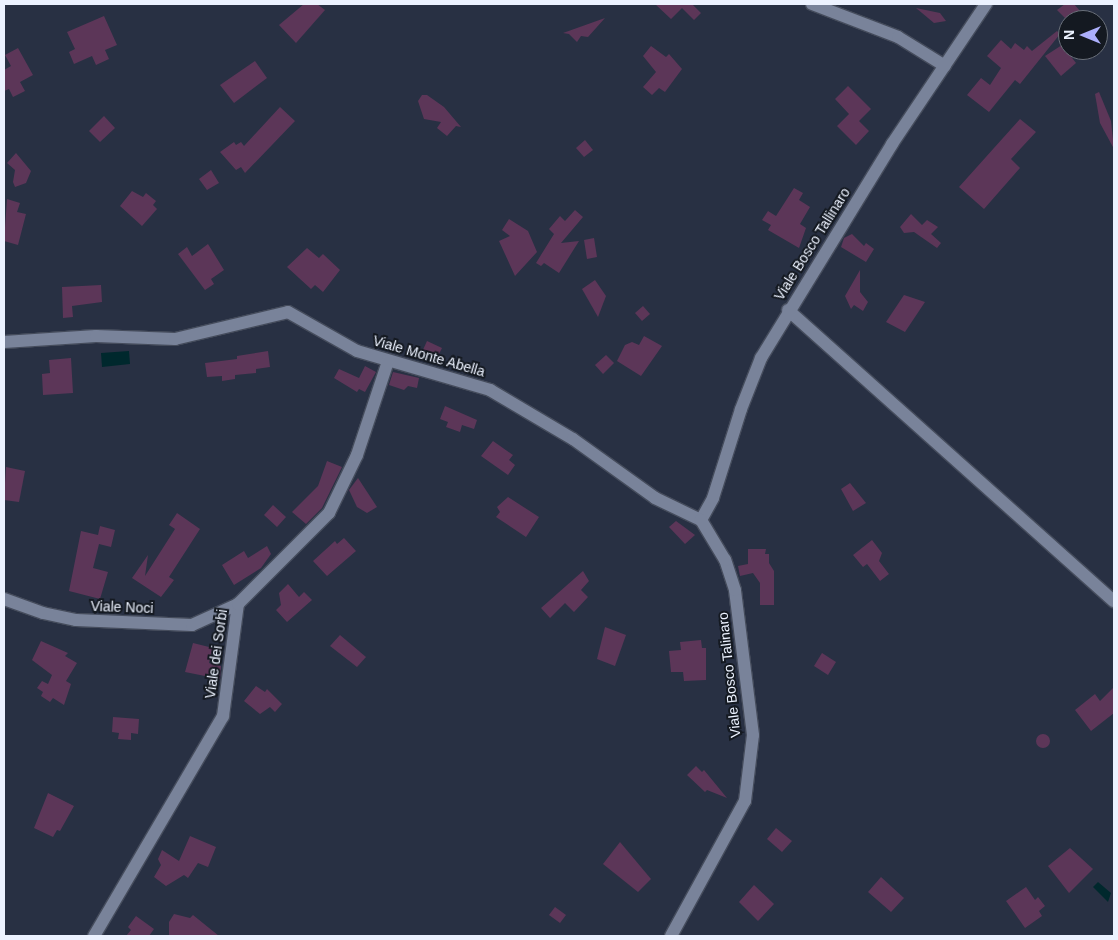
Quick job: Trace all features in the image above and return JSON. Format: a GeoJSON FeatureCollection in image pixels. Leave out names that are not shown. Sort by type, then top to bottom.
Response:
{"type":"FeatureCollection","features":[{"type":"Feature","properties":{"kind":"street"},"geometry":{"type":"LineString","coordinates":[[812,4],[898,37],[945,66]]}},
{"type":"Feature","properties":{"kind":"street","name":"Viale Bosco Tallinaro"},"geometry":{"type":"LineString","coordinates":[[701,520],[713,498],[741,409],[761,358],[788,310],[986,4]]}},
{"type":"Feature","properties":{"kind":"street"},"geometry":{"type":"LineString","coordinates":[[788,310],[1114,601]]}},
{"type":"Feature","properties":{"kind":"street","name":"Viale Monte Abella"},"geometry":{"type":"LineString","coordinates":[[4,342],[96,336],[174,339],[288,312],[357,351],[490,390],[573,438],[656,498],[701,520]]}},
{"type":"Feature","properties":{"kind":"street","name":"Viale dei Sorbi"},"geometry":{"type":"LineString","coordinates":[[94,936],[223,716],[238,604],[329,513],[357,455],[388,361]]}},
{"type":"Feature","properties":{"kind":"street","name":"Viale Bosco Talinaro"},"geometry":{"type":"LineString","coordinates":[[671,936],[745,801],[753,735],[735,590],[725,560],[701,520]]}},
{"type":"Feature","properties":{"kind":"street","name":"Viale Noci"},"geometry":{"type":"LineString","coordinates":[[4,598],[44,613],[76,620],[192,625],[238,604]]}},
{"type":"Feature","properties":{"kind":"shaded area"},"geometry":{"type":"Polygon","coordinates":[[[129,351],[130,364],[102,367],[101,353],[129,351]]]}},
{"type":"Feature","properties":{"kind":"shaded area"},"geometry":{"type":"Polygon","coordinates":[[[1098,882],[1111,893],[1108,902],[1093,887],[1098,882]]]}},
{"type":"Feature","properties":{"kind":"building"},"geometry":{"type":"Polygon","coordinates":[[[304,4],[317,4],[325,10],[296,43],[279,25],[304,4]]]}},
{"type":"Feature","properties":{"kind":"building"},"geometry":{"type":"Polygon","coordinates":[[[655,4],[692,4],[701,13],[694,20],[682,8],[671,19],[655,4]]]}},
{"type":"Feature","properties":{"kind":"building"},"geometry":{"type":"Polygon","coordinates":[[[1065,4],[1074,4],[1079,10],[1058,11],[1065,4]]]}},
{"type":"Feature","properties":{"kind":"building"},"geometry":{"type":"Polygon","coordinates":[[[916,8],[940,13],[946,21],[934,23],[916,8]]]}},
{"type":"Feature","properties":{"kind":"building"},"geometry":{"type":"Polygon","coordinates":[[[104,16],[117,45],[105,50],[109,59],[96,65],[92,56],[74,64],[69,52],[75,49],[67,32],[104,16]]]}},
{"type":"Feature","properties":{"kind":"building"},"geometry":{"type":"Polygon","coordinates":[[[605,18],[588,37],[581,36],[577,42],[569,34],[563,33],[605,18]]]}},
{"type":"Feature","properties":{"kind":"building"},"geometry":{"type":"Polygon","coordinates":[[[1058,32],[1058,36],[1020,84],[1015,80],[989,112],[967,95],[981,78],[990,85],[1001,68],[987,56],[1001,40],[1011,49],[1015,43],[1024,50],[1027,46],[1032,51],[1058,32]]]}},
{"type":"Feature","properties":{"kind":"building"},"geometry":{"type":"Polygon","coordinates":[[[651,46],[666,57],[669,54],[682,69],[665,92],[659,88],[652,95],[643,87],[656,72],[643,56],[651,46]]]}},
{"type":"Feature","properties":{"kind":"building"},"geometry":{"type":"Polygon","coordinates":[[[18,48],[33,75],[20,82],[25,91],[13,97],[9,89],[4,91],[4,70],[11,66],[5,55],[18,48]]]}},
{"type":"Feature","properties":{"kind":"building"},"geometry":{"type":"Polygon","coordinates":[[[1058,48],[1058,60],[1074,60],[1076,63],[1061,76],[1045,56],[1058,48]]]}},
{"type":"Feature","properties":{"kind":"building"},"geometry":{"type":"Polygon","coordinates":[[[255,61],[267,78],[234,103],[220,85],[255,61]]]}},
{"type":"Feature","properties":{"kind":"building"},"geometry":{"type":"Polygon","coordinates":[[[848,86],[871,109],[859,121],[869,131],[856,145],[837,126],[849,114],[835,99],[848,86]]]}},
{"type":"Feature","properties":{"kind":"building"},"geometry":{"type":"Polygon","coordinates":[[[1099,92],[1111,121],[1114,149],[1100,123],[1095,94],[1099,92]]]}},
{"type":"Feature","properties":{"kind":"building"},"geometry":{"type":"Polygon","coordinates":[[[422,95],[427,95],[444,107],[461,127],[456,126],[447,136],[437,128],[441,122],[424,119],[418,101],[422,95]]]}},
{"type":"Feature","properties":{"kind":"building"},"geometry":{"type":"Polygon","coordinates":[[[280,107],[295,121],[245,173],[241,167],[236,170],[220,152],[234,142],[236,145],[241,142],[244,146],[280,107]]]}},
{"type":"Feature","properties":{"kind":"building"},"geometry":{"type":"Polygon","coordinates":[[[104,116],[115,128],[100,142],[89,131],[104,116]]]}},
{"type":"Feature","properties":{"kind":"building"},"geometry":{"type":"Polygon","coordinates":[[[1020,119],[1036,132],[1011,159],[1020,168],[984,209],[959,187],[1020,119]]]}},
{"type":"Feature","properties":{"kind":"building"},"geometry":{"type":"Polygon","coordinates":[[[585,140],[593,150],[584,157],[576,148],[585,140]]]}},
{"type":"Feature","properties":{"kind":"building"},"geometry":{"type":"Polygon","coordinates":[[[16,153],[31,171],[26,183],[15,187],[13,182],[15,170],[7,163],[16,153]]]}},
{"type":"Feature","properties":{"kind":"building"},"geometry":{"type":"Polygon","coordinates":[[[211,170],[219,183],[207,190],[199,179],[211,170]]]}},
{"type":"Feature","properties":{"kind":"building"},"geometry":{"type":"Polygon","coordinates":[[[794,188],[803,193],[799,200],[810,207],[800,224],[806,228],[799,248],[768,230],[771,225],[762,220],[768,211],[776,216],[794,188]]]}},
{"type":"Feature","properties":{"kind":"building"},"geometry":{"type":"Polygon","coordinates":[[[132,191],[143,197],[146,193],[156,201],[153,205],[157,209],[142,226],[120,206],[132,191]]]}},
{"type":"Feature","properties":{"kind":"building"},"geometry":{"type":"Polygon","coordinates":[[[7,199],[20,203],[17,212],[26,214],[18,245],[4,241],[7,199]]]}},
{"type":"Feature","properties":{"kind":"building"},"geometry":{"type":"Polygon","coordinates":[[[575,210],[583,217],[561,243],[579,241],[559,273],[544,263],[541,266],[536,263],[554,234],[549,229],[560,216],[565,221],[575,210]]]}},
{"type":"Feature","properties":{"kind":"building"},"geometry":{"type":"Polygon","coordinates":[[[911,214],[922,225],[927,220],[938,227],[931,234],[941,243],[937,248],[914,232],[904,233],[900,227],[911,214]]]}},
{"type":"Feature","properties":{"kind":"building"},"geometry":{"type":"Polygon","coordinates":[[[509,219],[528,231],[537,252],[515,276],[499,241],[510,236],[502,230],[509,219]]]}},
{"type":"Feature","properties":{"kind":"building"},"geometry":{"type":"Polygon","coordinates":[[[852,234],[864,246],[866,243],[874,249],[866,262],[841,247],[844,238],[852,234]]]}},
{"type":"Feature","properties":{"kind":"building"},"geometry":{"type":"Polygon","coordinates":[[[594,238],[597,257],[587,259],[584,240],[594,238]]]}},
{"type":"Feature","properties":{"kind":"building"},"geometry":{"type":"Polygon","coordinates":[[[208,244],[224,270],[211,279],[214,284],[205,290],[178,254],[187,247],[192,256],[208,244]]]}},
{"type":"Feature","properties":{"kind":"building"},"geometry":{"type":"Polygon","coordinates":[[[307,248],[319,258],[323,254],[340,270],[323,292],[315,285],[311,289],[287,267],[307,248]]]}},
{"type":"Feature","properties":{"kind":"building"},"geometry":{"type":"Polygon","coordinates":[[[860,270],[860,292],[868,302],[863,311],[854,305],[851,309],[845,296],[860,270]]]}},
{"type":"Feature","properties":{"kind":"building"},"geometry":{"type":"Polygon","coordinates":[[[595,280],[606,296],[598,317],[582,289],[595,280]]]}},
{"type":"Feature","properties":{"kind":"building"},"geometry":{"type":"Polygon","coordinates":[[[101,285],[102,302],[72,306],[73,317],[63,318],[62,287],[101,285]]]}},
{"type":"Feature","properties":{"kind":"building"},"geometry":{"type":"Polygon","coordinates":[[[904,295],[925,302],[905,332],[886,322],[904,295]]]}},
{"type":"Feature","properties":{"kind":"building"},"geometry":{"type":"Polygon","coordinates":[[[643,306],[650,314],[642,321],[635,313],[643,306]]]}},
{"type":"Feature","properties":{"kind":"building"},"geometry":{"type":"Polygon","coordinates":[[[644,336],[662,346],[641,376],[617,361],[625,345],[632,342],[639,345],[644,336]]]}},
{"type":"Feature","properties":{"kind":"building"},"geometry":{"type":"Polygon","coordinates":[[[427,341],[442,348],[437,358],[422,352],[427,341]]]}},
{"type":"Feature","properties":{"kind":"building"},"geometry":{"type":"Polygon","coordinates":[[[268,351],[270,367],[256,369],[256,373],[235,375],[235,379],[222,381],[222,376],[207,377],[205,363],[237,359],[237,356],[268,351]]]}},
{"type":"Feature","properties":{"kind":"building"},"geometry":{"type":"Polygon","coordinates":[[[606,355],[614,363],[603,374],[595,365],[606,355]]]}},
{"type":"Feature","properties":{"kind":"building"},"geometry":{"type":"Polygon","coordinates":[[[71,358],[73,393],[43,395],[42,374],[50,373],[49,360],[71,358]]]}},
{"type":"Feature","properties":{"kind":"building"},"geometry":{"type":"Polygon","coordinates":[[[365,366],[376,372],[365,392],[359,389],[357,392],[334,378],[339,369],[359,378],[365,366]]]}},
{"type":"Feature","properties":{"kind":"building"},"geometry":{"type":"Polygon","coordinates":[[[393,372],[419,378],[417,388],[408,386],[404,390],[389,385],[393,372]]]}},
{"type":"Feature","properties":{"kind":"building"},"geometry":{"type":"Polygon","coordinates":[[[445,406],[477,420],[474,429],[462,425],[460,432],[446,427],[448,422],[440,419],[445,406]]]}},
{"type":"Feature","properties":{"kind":"building"},"geometry":{"type":"Polygon","coordinates":[[[493,441],[513,455],[509,460],[515,465],[508,475],[481,456],[493,441]]]}},
{"type":"Feature","properties":{"kind":"building"},"geometry":{"type":"Polygon","coordinates":[[[327,461],[342,467],[322,508],[306,524],[292,512],[318,486],[327,461]]]}},
{"type":"Feature","properties":{"kind":"building"},"geometry":{"type":"Polygon","coordinates":[[[6,467],[25,471],[19,502],[4,500],[6,467]]]}},
{"type":"Feature","properties":{"kind":"building"},"geometry":{"type":"Polygon","coordinates":[[[358,478],[377,507],[367,513],[357,507],[349,490],[358,478]]]}},
{"type":"Feature","properties":{"kind":"building"},"geometry":{"type":"Polygon","coordinates":[[[850,483],[866,503],[853,511],[841,489],[850,483]]]}},
{"type":"Feature","properties":{"kind":"building"},"geometry":{"type":"Polygon","coordinates":[[[508,497],[539,517],[526,537],[496,517],[500,512],[497,507],[508,497]]]}},
{"type":"Feature","properties":{"kind":"building"},"geometry":{"type":"Polygon","coordinates":[[[273,505],[286,517],[277,527],[264,515],[273,505]]]}},
{"type":"Feature","properties":{"kind":"building"},"geometry":{"type":"Polygon","coordinates":[[[177,513],[200,529],[169,577],[174,580],[161,597],[132,578],[148,555],[145,576],[175,529],[169,525],[177,513]]]}},
{"type":"Feature","properties":{"kind":"building"},"geometry":{"type":"Polygon","coordinates":[[[676,521],[695,535],[685,544],[669,527],[676,521]]]}},
{"type":"Feature","properties":{"kind":"building"},"geometry":{"type":"Polygon","coordinates":[[[100,526],[115,530],[111,547],[99,544],[93,568],[108,572],[100,599],[69,591],[81,531],[98,535],[100,526]]]}},
{"type":"Feature","properties":{"kind":"building"},"geometry":{"type":"Polygon","coordinates":[[[344,538],[356,551],[327,576],[313,561],[335,541],[337,544],[344,538]]]}},
{"type":"Feature","properties":{"kind":"building"},"geometry":{"type":"Polygon","coordinates":[[[872,540],[882,553],[879,561],[889,574],[880,581],[867,564],[863,567],[853,555],[872,540]]]}},
{"type":"Feature","properties":{"kind":"building"},"geometry":{"type":"Polygon","coordinates":[[[267,546],[271,554],[261,568],[234,585],[222,565],[244,551],[248,558],[267,546]]]}},
{"type":"Feature","properties":{"kind":"building"},"geometry":{"type":"Polygon","coordinates":[[[748,549],[766,549],[765,554],[769,554],[769,563],[774,571],[774,605],[760,605],[760,583],[753,573],[740,576],[738,566],[748,564],[748,549]]]}},
{"type":"Feature","properties":{"kind":"building"},"geometry":{"type":"Polygon","coordinates":[[[583,571],[589,581],[581,590],[588,597],[574,612],[565,603],[550,618],[541,608],[583,571]]]}},
{"type":"Feature","properties":{"kind":"building"},"geometry":{"type":"Polygon","coordinates":[[[288,584],[299,597],[304,592],[312,600],[287,622],[276,610],[281,605],[279,593],[288,584]]]}},
{"type":"Feature","properties":{"kind":"building"},"geometry":{"type":"Polygon","coordinates":[[[605,627],[626,635],[615,666],[597,659],[605,627]]]}},
{"type":"Feature","properties":{"kind":"building"},"geometry":{"type":"Polygon","coordinates":[[[340,635],[366,657],[357,667],[330,646],[340,635]]]}},
{"type":"Feature","properties":{"kind":"building"},"geometry":{"type":"Polygon","coordinates":[[[701,640],[702,648],[706,648],[706,680],[684,681],[683,672],[671,672],[669,651],[681,650],[680,642],[701,640]]]}},
{"type":"Feature","properties":{"kind":"building"},"geometry":{"type":"Polygon","coordinates":[[[41,641],[68,653],[65,656],[77,663],[66,681],[71,684],[64,705],[53,698],[50,702],[41,696],[43,692],[37,688],[42,681],[48,684],[52,675],[32,660],[41,641]]]}},
{"type":"Feature","properties":{"kind":"building"},"geometry":{"type":"Polygon","coordinates":[[[193,643],[213,648],[209,663],[221,666],[220,679],[185,672],[193,643]]]}},
{"type":"Feature","properties":{"kind":"building"},"geometry":{"type":"Polygon","coordinates":[[[822,653],[836,662],[828,675],[814,666],[822,653]]]}},
{"type":"Feature","properties":{"kind":"building"},"geometry":{"type":"Polygon","coordinates":[[[256,686],[265,692],[267,689],[282,704],[275,712],[270,707],[260,714],[244,701],[256,686]]]}},
{"type":"Feature","properties":{"kind":"building"},"geometry":{"type":"Polygon","coordinates":[[[1114,687],[1114,713],[1091,731],[1075,710],[1095,694],[1100,701],[1114,687]]]}},
{"type":"Feature","properties":{"kind":"building"},"geometry":{"type":"Polygon","coordinates":[[[113,717],[139,719],[138,734],[131,733],[131,740],[118,739],[119,733],[112,732],[113,717]]]}},
{"type":"Feature","properties":{"kind":"building"},"geometry":{"type":"Polygon","coordinates":[[[1043,734],[1048,736],[1050,741],[1048,746],[1043,748],[1038,746],[1036,741],[1038,736],[1043,734]]]}},
{"type":"Feature","properties":{"kind":"building"},"geometry":{"type":"Polygon","coordinates":[[[696,766],[702,772],[704,770],[727,798],[707,790],[705,792],[687,775],[696,766]]]}},
{"type":"Feature","properties":{"kind":"building"},"geometry":{"type":"Polygon","coordinates":[[[48,793],[74,806],[60,831],[57,830],[53,837],[34,828],[48,793]]]}},
{"type":"Feature","properties":{"kind":"building"},"geometry":{"type":"Polygon","coordinates":[[[776,828],[792,841],[782,852],[767,839],[776,828]]]}},
{"type":"Feature","properties":{"kind":"building"},"geometry":{"type":"Polygon","coordinates":[[[190,836],[216,847],[208,867],[198,863],[188,878],[184,875],[166,886],[154,877],[161,865],[158,859],[162,850],[179,861],[190,836]]]}},
{"type":"Feature","properties":{"kind":"building"},"geometry":{"type":"Polygon","coordinates":[[[620,842],[651,879],[638,892],[603,864],[620,842]]]}},
{"type":"Feature","properties":{"kind":"building"},"geometry":{"type":"Polygon","coordinates":[[[1070,848],[1093,869],[1069,893],[1048,866],[1070,848]]]}},
{"type":"Feature","properties":{"kind":"building"},"geometry":{"type":"Polygon","coordinates":[[[881,877],[904,898],[891,912],[868,892],[881,877]]]}},
{"type":"Feature","properties":{"kind":"building"},"geometry":{"type":"Polygon","coordinates":[[[754,885],[774,904],[758,921],[739,902],[754,885]]]}},
{"type":"Feature","properties":{"kind":"building"},"geometry":{"type":"Polygon","coordinates":[[[1026,887],[1035,900],[1038,897],[1045,906],[1039,911],[1042,916],[1025,928],[1006,901],[1026,887]]]}},
{"type":"Feature","properties":{"kind":"building"},"geometry":{"type":"Polygon","coordinates":[[[555,907],[566,915],[560,923],[549,915],[555,907]]]}},
{"type":"Feature","properties":{"kind":"building"},"geometry":{"type":"Polygon","coordinates":[[[174,914],[190,918],[193,915],[219,936],[169,936],[169,922],[174,914]]]}},
{"type":"Feature","properties":{"kind":"building"},"geometry":{"type":"Polygon","coordinates":[[[136,916],[154,929],[149,936],[126,936],[131,930],[128,927],[136,916]]]}}]}
